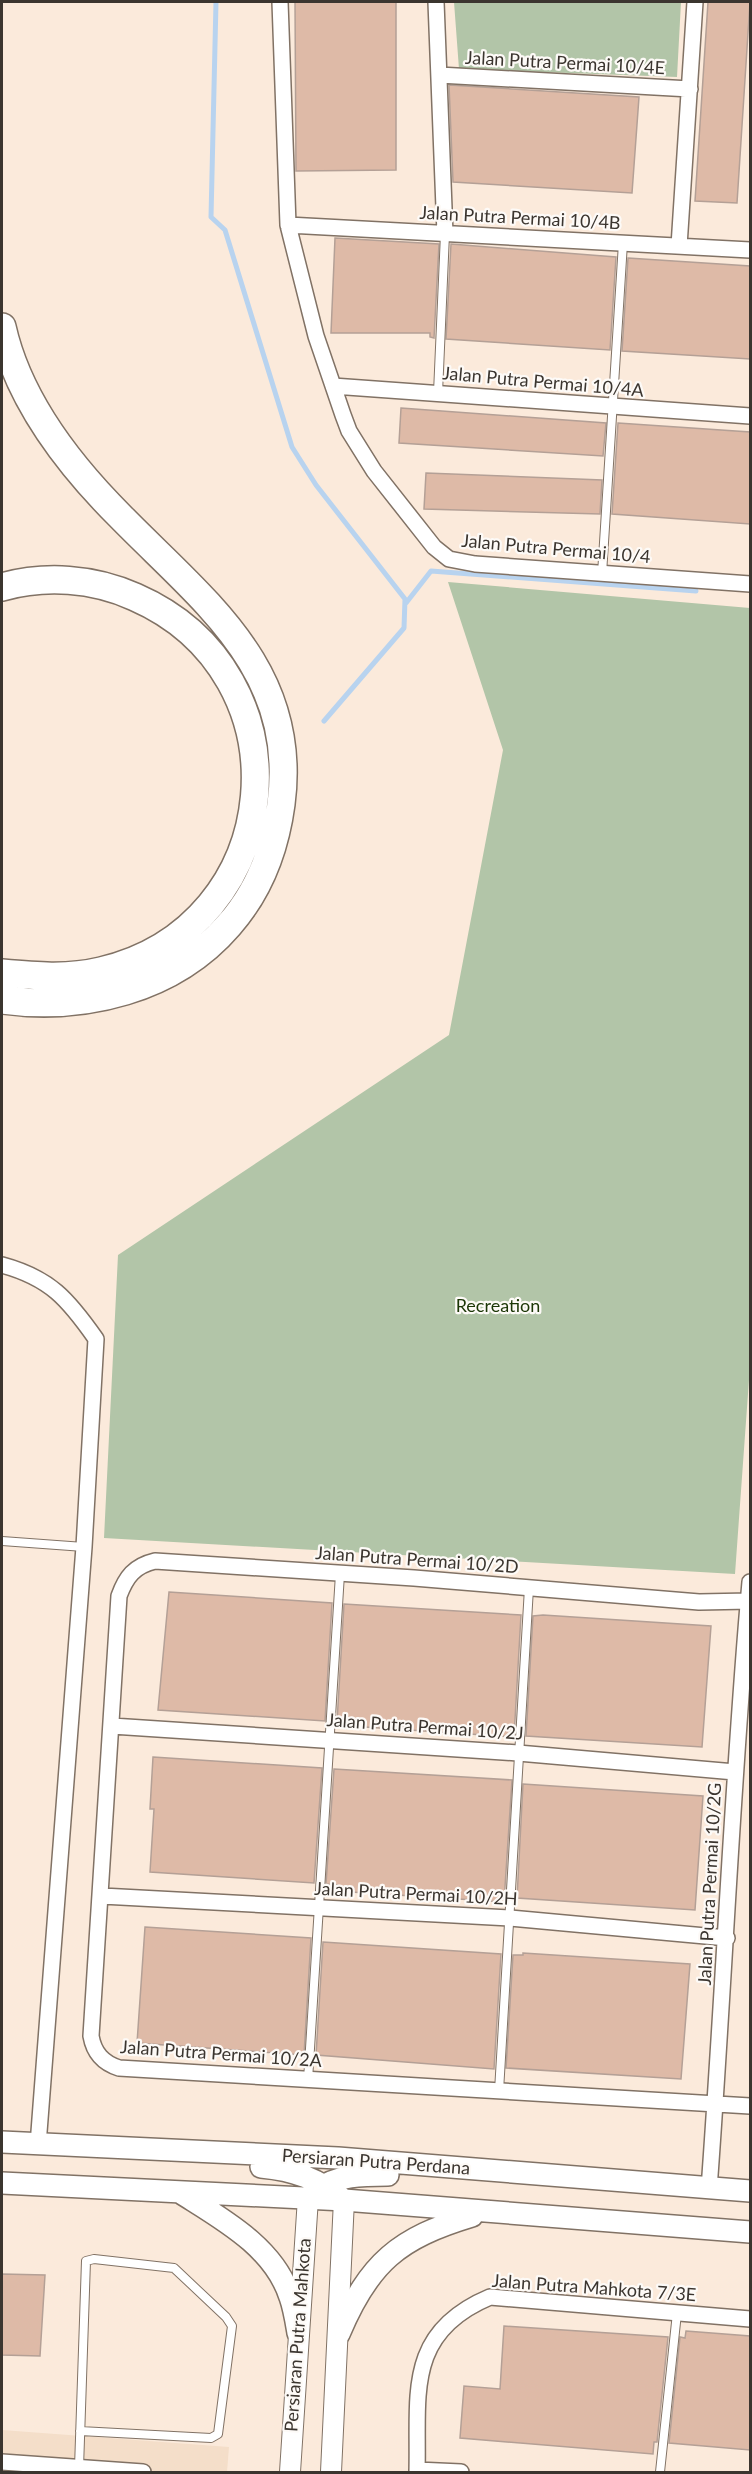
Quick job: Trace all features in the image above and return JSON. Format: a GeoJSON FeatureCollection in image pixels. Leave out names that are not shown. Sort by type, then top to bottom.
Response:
{"type":"FeatureCollection","features":[{"type":"Feature","properties":{"kind":"highway"},"geometry":{"type":"LineString","coordinates":[[2,327],[16,372],[37,412],[68,456],[119,515],[182,575],[222,619],[250,658],[270,694],[278,719],[283,747],[284,783],[276,833],[255,888],[224,931],[186,963],[158,979],[97,999],[47,1003],[2,1000]]}},
{"type":"Feature","properties":{"kind":"highway"},"geometry":{"type":"LineString","coordinates":[[2,587],[44,579],[102,585],[158,607],[190,631],[215,658],[237,693],[252,735],[256,798],[248,840],[230,878],[206,912],[177,938],[139,959],[99,972],[58,977],[2,973]]}},
{"type":"Feature","properties":{"kind":"main road","name":"Persiaran Putra Perdana"},"geometry":{"type":"LineString","coordinates":[[2,2142],[428,2165],[750,2192]]}},
{"type":"Feature","properties":{"kind":"main road"},"geometry":{"type":"LineString","coordinates":[[212,2152],[249,2166],[287,2169],[325,2184],[344,2200]]}},
{"type":"Feature","properties":{"kind":"main road"},"geometry":{"type":"LineString","coordinates":[[308,2198],[325,2184],[362,2175],[400,2175],[428,2165]]}},
{"type":"Feature","properties":{"kind":"main road"},"geometry":{"type":"LineString","coordinates":[[2,2183],[344,2200],[750,2232]]}},
{"type":"Feature","properties":{"kind":"main road"},"geometry":{"type":"LineString","coordinates":[[178,2192],[244,2235],[267,2256],[282,2278],[291,2297],[298,2333]]}},
{"type":"Feature","properties":{"kind":"main road"},"geometry":{"type":"LineString","coordinates":[[339,2334],[350,2308],[392,2252],[432,2228],[484,2212]]}},
{"type":"Feature","properties":{"kind":"street","name":"Jalan Putra Permai 10/4"},"geometry":{"type":"LineString","coordinates":[[280,2],[288,225],[315,336],[349,431],[370,465],[434,547],[449,559],[475,564],[750,584]]}},
{"type":"Feature","properties":{"kind":"street"},"geometry":{"type":"LineString","coordinates":[[436,2],[445,234]]}},
{"type":"Feature","properties":{"kind":"street"},"geometry":{"type":"LineString","coordinates":[[680,246],[695,2]]}},
{"type":"Feature","properties":{"kind":"street","name":"Jalan Putra Permai 10/4E"},"geometry":{"type":"LineString","coordinates":[[439,75],[690,89]]}},
{"type":"Feature","properties":{"kind":"street","name":"Jalan Putra Permai 10/4B"},"geometry":{"type":"LineString","coordinates":[[288,225],[750,250]]}},
{"type":"Feature","properties":{"kind":"street","name":"Jalan Putra Permai 10/4A"},"geometry":{"type":"LineString","coordinates":[[333,386],[612,408],[750,416]]}},
{"type":"Feature","properties":{"kind":"street"},"geometry":{"type":"LineString","coordinates":[[2,1264],[27,1272],[48,1283],[78,1314],[96,1339],[84,1547],[38,2145]]}},
{"type":"Feature","properties":{"kind":"street","name":"Jalan Putra Permai 10/2D"},"geometry":{"type":"LineString","coordinates":[[118,1616],[119,1596],[125,1580],[134,1569],[155,1561],[699,1602],[750,1600]]}},
{"type":"Feature","properties":{"kind":"street","name":"Jalan Putra Permai 10/2G"},"geometry":{"type":"LineString","coordinates":[[709,2189],[727,1938],[735,1772],[750,1582]]}},
{"type":"Feature","properties":{"kind":"street","name":"Jalan Putra Permai 10/2A"},"geometry":{"type":"LineString","coordinates":[[118,1616],[102,1896],[91,2036],[93,2046],[103,2060],[110,2065],[128,2069],[498,2093],[750,2106]]}},
{"type":"Feature","properties":{"kind":"street","name":"Jalan Putra Permai 10/2J"},"geometry":{"type":"LineString","coordinates":[[112,1726],[518,1753],[735,1772]]}},
{"type":"Feature","properties":{"kind":"street","name":"Jalan Putra Permai 10/2H"},"geometry":{"type":"LineString","coordinates":[[102,1896],[510,1918],[727,1938]]}},
{"type":"Feature","properties":{"kind":"street","name":"Persiaran Putra Mahkota"},"geometry":{"type":"LineString","coordinates":[[290,2472],[308,2198]]}},
{"type":"Feature","properties":{"kind":"street","name":"Persiaran Putra Mahkota"},"geometry":{"type":"LineString","coordinates":[[330,2472],[339,2334],[344,2200]]}},
{"type":"Feature","properties":{"kind":"street","name":"Jalan Putra Mahkota 7/3E"},"geometry":{"type":"LineString","coordinates":[[417,2471],[419,2379],[428,2347],[445,2328],[473,2304],[490,2298],[750,2319]]}},
{"type":"Feature","properties":{"kind":"street"},"geometry":{"type":"LineString","coordinates":[[2,2462],[144,2472]]}},
{"type":"Feature","properties":{"kind":"street"},"geometry":{"type":"LineString","coordinates":[[417,2471],[461,2472]]}},
{"type":"Feature","properties":{"kind":"lane"},"geometry":{"type":"LineString","coordinates":[[438,393],[445,234]]}},
{"type":"Feature","properties":{"kind":"lane"},"geometry":{"type":"LineString","coordinates":[[602,574],[623,243]]}},
{"type":"Feature","properties":{"kind":"lane"},"geometry":{"type":"LineString","coordinates":[[2,1541],[84,1547]]}},
{"type":"Feature","properties":{"kind":"lane"},"geometry":{"type":"LineString","coordinates":[[308,2080],[340,1574]]}},
{"type":"Feature","properties":{"kind":"lane"},"geometry":{"type":"LineString","coordinates":[[498,2093],[529,1588]]}},
{"type":"Feature","properties":{"kind":"lane"},"geometry":{"type":"LineString","coordinates":[[79,2468],[86,2261],[94,2259],[174,2268],[226,2317],[232,2326],[218,2434],[211,2438],[81,2431]]}},
{"type":"Feature","properties":{"kind":"lane"},"geometry":{"type":"LineString","coordinates":[[660,2472],[677,2313]]}},
{"type":"Feature","properties":{"kind":"shaded area"},"geometry":{"type":"Polygon","coordinates":[[[2,2430],[229,2447],[227,2472],[2,2472],[2,2430]]]}},
{"type":"Feature","properties":{"kind":"green space"},"geometry":{"type":"Polygon","coordinates":[[[454,2],[681,2],[677,77],[459,69],[454,2]]]}},
{"type":"Feature","properties":{"kind":"green space","name":"Recreation"},"geometry":{"type":"Polygon","coordinates":[[[448,582],[750,608],[750,1366],[735,1574],[104,1538],[118,1255],[449,1035],[503,750],[448,582]]]}},
{"type":"Feature","properties":{"kind":"building"},"geometry":{"type":"Polygon","coordinates":[[[295,2],[396,2],[396,170],[296,171],[295,2]]]}},
{"type":"Feature","properties":{"kind":"building"},"geometry":{"type":"Polygon","coordinates":[[[708,2],[750,2],[737,203],[695,201],[708,2]]]}},
{"type":"Feature","properties":{"kind":"building"},"geometry":{"type":"Polygon","coordinates":[[[449,85],[639,97],[632,193],[453,182],[449,85]]]}},
{"type":"Feature","properties":{"kind":"building"},"geometry":{"type":"Polygon","coordinates":[[[335,238],[439,244],[434,338],[430,337],[430,333],[331,333],[335,238]]]}},
{"type":"Feature","properties":{"kind":"building"},"geometry":{"type":"Polygon","coordinates":[[[451,244],[616,257],[610,350],[446,339],[451,244]]]}},
{"type":"Feature","properties":{"kind":"building"},"geometry":{"type":"Polygon","coordinates":[[[628,258],[750,266],[750,359],[622,351],[628,258]]]}},
{"type":"Feature","properties":{"kind":"building"},"geometry":{"type":"Polygon","coordinates":[[[401,408],[606,423],[603,456],[399,443],[401,408]]]}},
{"type":"Feature","properties":{"kind":"building"},"geometry":{"type":"Polygon","coordinates":[[[618,423],[750,432],[750,524],[612,514],[618,423]]]}},
{"type":"Feature","properties":{"kind":"building"},"geometry":{"type":"Polygon","coordinates":[[[426,473],[602,480],[600,514],[424,509],[426,473]]]}},
{"type":"Feature","properties":{"kind":"building"},"geometry":{"type":"Polygon","coordinates":[[[169,1592],[332,1603],[325,1721],[158,1710],[169,1592]]]}},
{"type":"Feature","properties":{"kind":"building"},"geometry":{"type":"Polygon","coordinates":[[[344,1604],[521,1615],[514,1737],[350,1726],[350,1722],[337,1722],[344,1604]]]}},
{"type":"Feature","properties":{"kind":"building"},"geometry":{"type":"Polygon","coordinates":[[[533,1616],[711,1626],[702,1747],[526,1736],[533,1616]]]}},
{"type":"Feature","properties":{"kind":"building"},"geometry":{"type":"Polygon","coordinates":[[[153,1757],[322,1768],[314,1883],[150,1872],[154,1809],[150,1809],[153,1757]]]}},
{"type":"Feature","properties":{"kind":"building"},"geometry":{"type":"Polygon","coordinates":[[[334,1769],[512,1780],[504,1902],[336,1891],[337,1885],[326,1884],[334,1769]]]}},
{"type":"Feature","properties":{"kind":"building"},"geometry":{"type":"Polygon","coordinates":[[[523,1784],[703,1796],[695,1910],[517,1898],[523,1784]]]}},
{"type":"Feature","properties":{"kind":"building"},"geometry":{"type":"Polygon","coordinates":[[[145,1927],[311,1938],[304,2055],[137,2043],[145,1927]]]}},
{"type":"Feature","properties":{"kind":"building"},"geometry":{"type":"Polygon","coordinates":[[[323,1942],[501,1954],[494,2069],[316,2055],[323,1942]]]}},
{"type":"Feature","properties":{"kind":"building"},"geometry":{"type":"Polygon","coordinates":[[[523,1953],[690,1964],[681,2079],[506,2068],[513,1955],[523,1955],[523,1953]]]}},
{"type":"Feature","properties":{"kind":"building"},"geometry":{"type":"Polygon","coordinates":[[[2,2274],[45,2275],[40,2356],[2,2355],[2,2274]]]}},
{"type":"Feature","properties":{"kind":"building"},"geometry":{"type":"Polygon","coordinates":[[[504,2326],[668,2337],[657,2442],[654,2442],[653,2454],[460,2438],[464,2386],[500,2389],[504,2326]]]}},
{"type":"Feature","properties":{"kind":"building"},"geometry":{"type":"Polygon","coordinates":[[[686,2331],[750,2336],[750,2450],[669,2443],[680,2337],[685,2338],[686,2331]]]}},
{"type":"Feature","properties":{"kind":"waterway"},"geometry":{"type":"LineString","coordinates":[[216,2],[211,217],[225,230],[292,447],[316,485],[405,599],[404,628],[324,721]]}},
{"type":"Feature","properties":{"kind":"waterway"},"geometry":{"type":"LineString","coordinates":[[406,603],[431,571],[696,591]]}}]}
